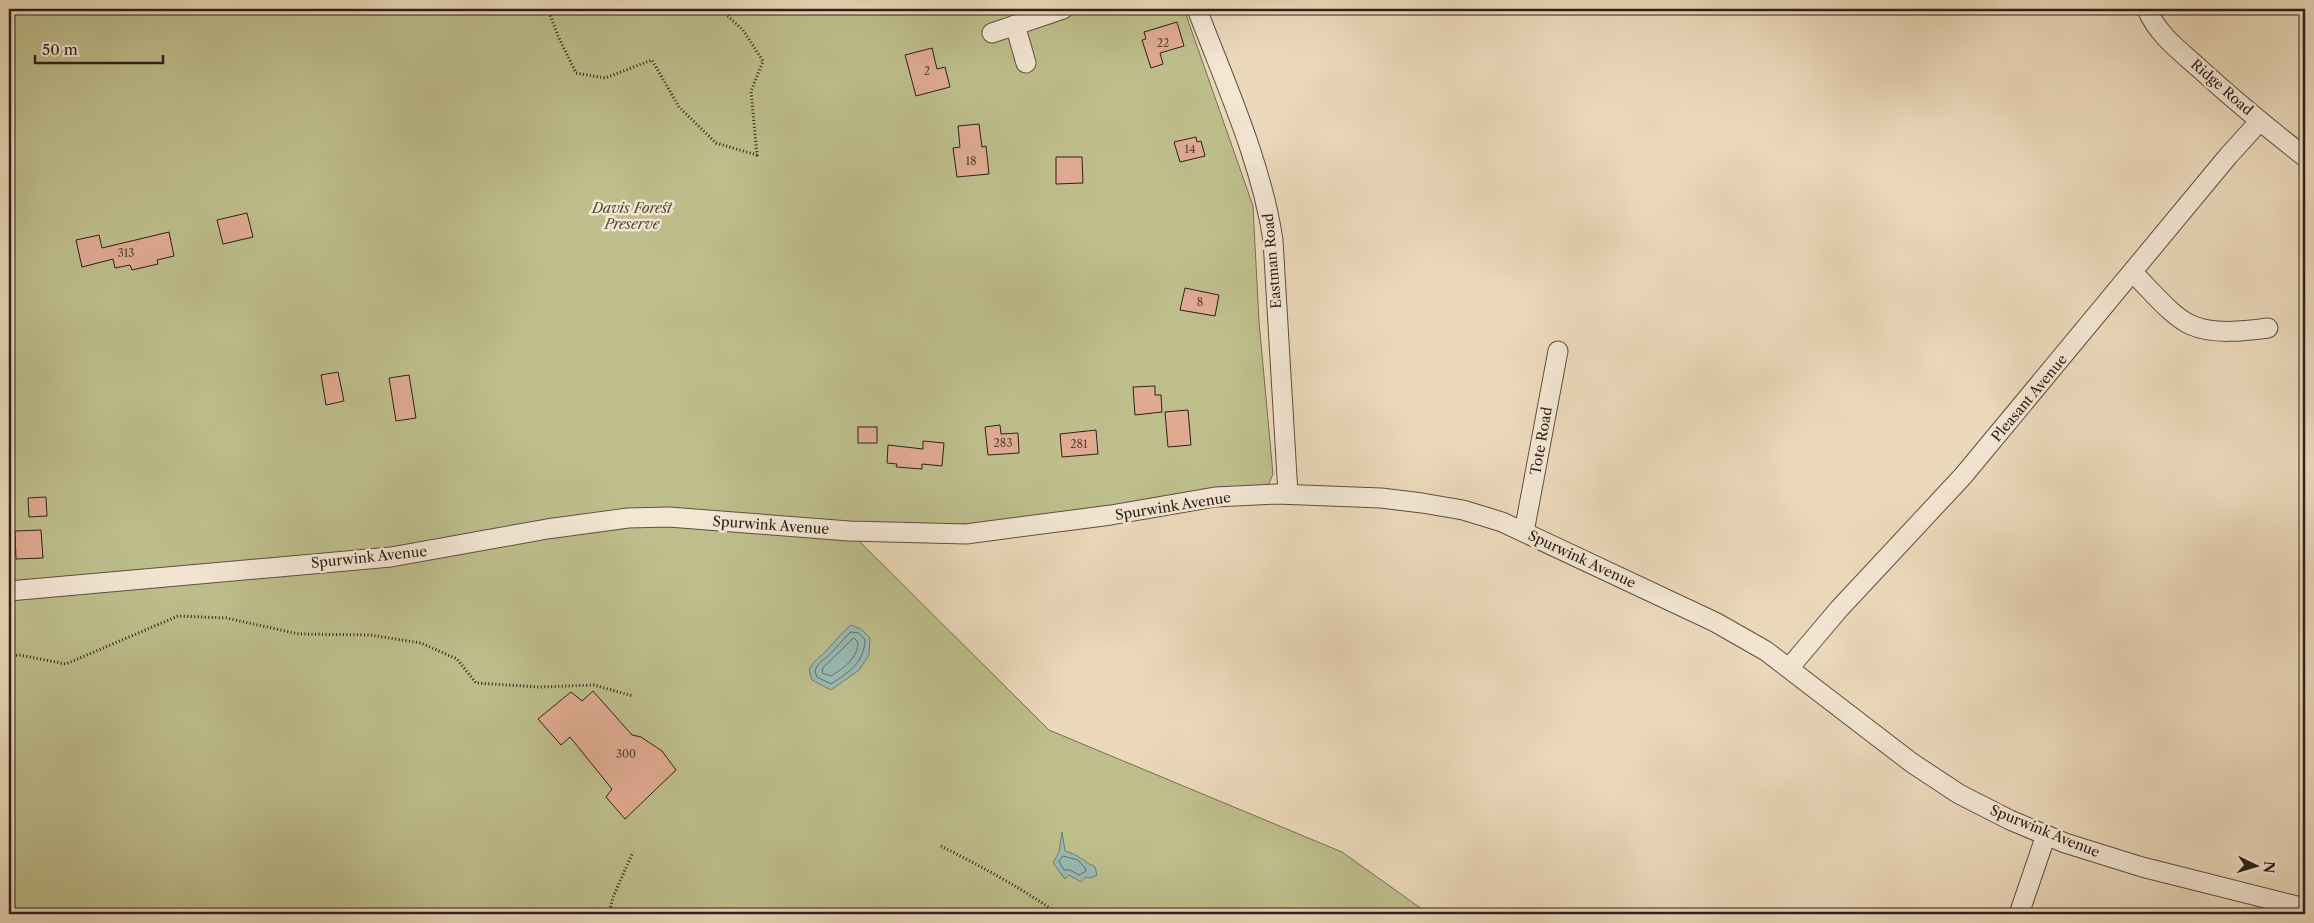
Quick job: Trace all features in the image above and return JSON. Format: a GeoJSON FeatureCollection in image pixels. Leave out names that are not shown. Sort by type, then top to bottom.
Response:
{"type":"FeatureCollection","features":[{"type":"Feature","properties":{"kind":"street"},"geometry":{"type":"LineString","coordinates":[[992,33],[1063,9]]}},
{"type":"Feature","properties":{"kind":"street","name":"Eastman Road"},"geometry":{"type":"LineString","coordinates":[[1197,9],[1254,163],[1268,209],[1273,240],[1288,494]]}},
{"type":"Feature","properties":{"kind":"street","name":"Ridge Road"},"geometry":{"type":"LineString","coordinates":[[2147,9],[2159,29],[2170,42],[2260,121],[2305,157]]}},
{"type":"Feature","properties":{"kind":"street"},"geometry":{"type":"LineString","coordinates":[[1016,25],[1026,64]]}},
{"type":"Feature","properties":{"kind":"street","name":"Pleasant Avenue"},"geometry":{"type":"LineString","coordinates":[[1789,668],[1839,609],[1963,476],[2229,155],[2260,121]]}},
{"type":"Feature","properties":{"kind":"street"},"geometry":{"type":"LineString","coordinates":[[2133,273],[2190,325],[2210,330],[2268,328]]}},
{"type":"Feature","properties":{"kind":"street","name":"Tote Road"},"geometry":{"type":"LineString","coordinates":[[1524,532],[1558,351]]}},
{"type":"Feature","properties":{"kind":"street","name":"Spurwink Avenue"},"geometry":{"type":"LineString","coordinates":[[9,591],[390,557],[579,524],[628,518],[669,517],[849,531],[966,534],[1111,515],[1216,497],[1288,494],[1381,498],[1422,503],[1463,510],[1524,532],[1714,622],[1766,651],[1912,763],[1959,794],[2010,820],[2084,849],[2142,867],[2305,908]]}},
{"type":"Feature","properties":{"kind":"street"},"geometry":{"type":"LineString","coordinates":[[2018,914],[2046,835]]}},
{"type":"Feature","properties":{"kind":"path"},"geometry":{"type":"LineString","coordinates":[[548,9],[558,36],[576,73],[604,78],[652,60],[679,107],[716,143],[757,155],[751,91],[763,61],[743,30],[720,9]]}},
{"type":"Feature","properties":{"kind":"path"},"geometry":{"type":"LineString","coordinates":[[9,656],[19,655],[66,664],[178,616],[226,618],[299,634],[370,635],[421,643],[457,659],[476,683],[539,687],[594,685],[633,696]]}},
{"type":"Feature","properties":{"kind":"path"},"geometry":{"type":"LineString","coordinates":[[941,846],[1032,896],[1054,911],[1054,914]]}},
{"type":"Feature","properties":{"kind":"path"},"geometry":{"type":"LineString","coordinates":[[609,914],[613,897],[633,852]]}},
{"type":"Feature","properties":{"kind":"green space","name":"Davis Forest Preserve"},"geometry":{"type":"Polygon","coordinates":[[[9,9],[1184,9],[1253,206],[1259,322],[1273,474],[1268,486],[1213,491],[1010,521],[849,531],[1049,730],[1342,852],[1429,914],[9,914],[9,9]]]}},
{"type":"Feature","properties":{"kind":"water"},"geometry":{"type":"Polygon","coordinates":[[[851,625],[861,629],[870,638],[869,655],[859,670],[831,690],[812,680],[809,670],[814,662],[851,625]]]}},
{"type":"Feature","properties":{"kind":"water"},"geometry":{"type":"Polygon","coordinates":[[[1062,832],[1065,851],[1095,867],[1097,875],[1091,878],[1086,877],[1081,882],[1069,875],[1065,879],[1053,863],[1059,852],[1062,832]]]}},
{"type":"Feature","properties":{"kind":"building"},"geometry":{"type":"Polygon","coordinates":[[[1177,22],[1184,46],[1160,53],[1163,64],[1151,68],[1142,40],[1146,39],[1144,32],[1177,22]]]}},
{"type":"Feature","properties":{"kind":"building"},"geometry":{"type":"Polygon","coordinates":[[[932,48],[937,69],[945,67],[950,87],[916,96],[905,55],[932,48]]]}},
{"type":"Feature","properties":{"kind":"building"},"geometry":{"type":"Polygon","coordinates":[[[979,124],[982,147],[986,146],[989,174],[957,177],[953,148],[960,147],[958,126],[979,124]]]}},
{"type":"Feature","properties":{"kind":"building"},"geometry":{"type":"Polygon","coordinates":[[[1196,137],[1197,142],[1201,141],[1205,156],[1180,162],[1174,142],[1196,137]]]}},
{"type":"Feature","properties":{"kind":"building"},"geometry":{"type":"Polygon","coordinates":[[[1056,157],[1082,157],[1083,183],[1056,184],[1056,157]]]}},
{"type":"Feature","properties":{"kind":"building"},"geometry":{"type":"Polygon","coordinates":[[[247,213],[253,237],[223,244],[217,220],[247,213]]]}},
{"type":"Feature","properties":{"kind":"building"},"geometry":{"type":"Polygon","coordinates":[[[169,232],[174,256],[157,260],[158,264],[132,270],[130,265],[115,268],[113,259],[82,267],[76,240],[99,235],[102,248],[169,232]]]}},
{"type":"Feature","properties":{"kind":"building"},"geometry":{"type":"Polygon","coordinates":[[[1185,288],[1219,295],[1215,316],[1180,310],[1185,288]]]}},
{"type":"Feature","properties":{"kind":"building"},"geometry":{"type":"Polygon","coordinates":[[[338,372],[344,401],[326,405],[321,375],[338,372]]]}},
{"type":"Feature","properties":{"kind":"building"},"geometry":{"type":"Polygon","coordinates":[[[409,375],[416,418],[396,421],[389,378],[409,375]]]}},
{"type":"Feature","properties":{"kind":"building"},"geometry":{"type":"Polygon","coordinates":[[[1155,386],[1155,395],[1161,395],[1162,412],[1135,415],[1133,387],[1155,386]]]}},
{"type":"Feature","properties":{"kind":"building"},"geometry":{"type":"Polygon","coordinates":[[[1188,410],[1191,445],[1168,447],[1165,412],[1188,410]]]}},
{"type":"Feature","properties":{"kind":"building"},"geometry":{"type":"Polygon","coordinates":[[[1000,425],[1001,434],[1018,433],[1019,453],[988,455],[985,427],[1000,425]]]}},
{"type":"Feature","properties":{"kind":"building"},"geometry":{"type":"Polygon","coordinates":[[[858,427],[877,427],[877,443],[858,443],[858,427]]]}},
{"type":"Feature","properties":{"kind":"building"},"geometry":{"type":"Polygon","coordinates":[[[1096,430],[1098,454],[1062,457],[1060,434],[1096,430]]]}},
{"type":"Feature","properties":{"kind":"building"},"geometry":{"type":"Polygon","coordinates":[[[923,441],[944,443],[942,466],[922,464],[922,469],[896,467],[897,464],[887,463],[888,445],[923,449],[923,441]]]}},
{"type":"Feature","properties":{"kind":"building"},"geometry":{"type":"Polygon","coordinates":[[[46,497],[47,516],[29,517],[28,498],[46,497]]]}},
{"type":"Feature","properties":{"kind":"building"},"geometry":{"type":"Polygon","coordinates":[[[41,530],[43,558],[16,559],[15,531],[41,530]]]}},
{"type":"Feature","properties":{"kind":"building"},"geometry":{"type":"Polygon","coordinates":[[[593,691],[632,735],[641,737],[662,751],[676,770],[625,819],[606,797],[612,789],[570,737],[561,745],[538,719],[571,692],[582,701],[593,691]]]}}]}
